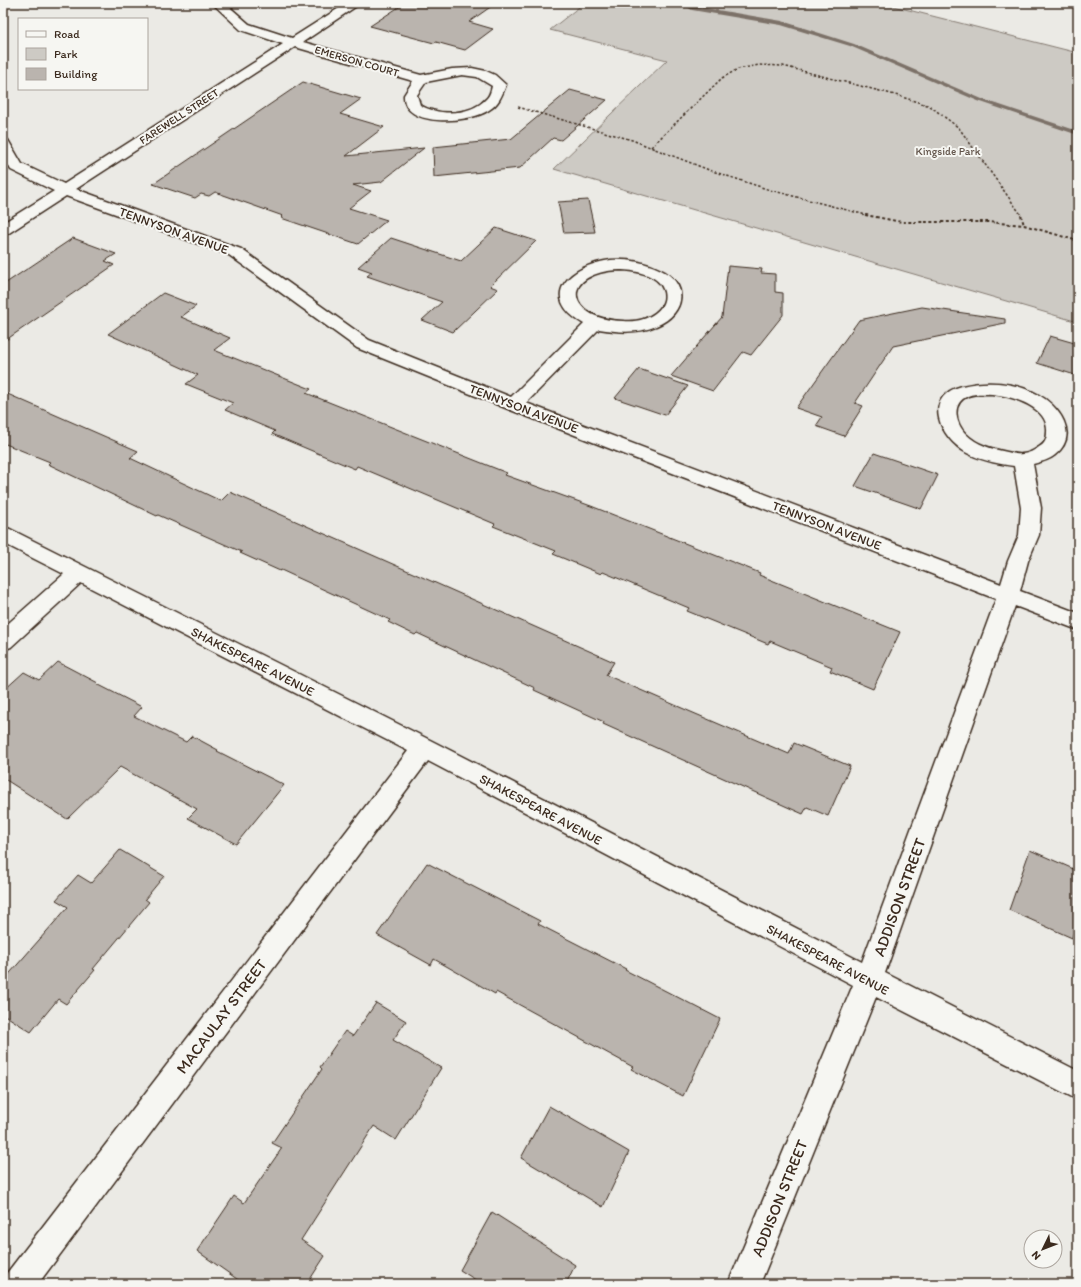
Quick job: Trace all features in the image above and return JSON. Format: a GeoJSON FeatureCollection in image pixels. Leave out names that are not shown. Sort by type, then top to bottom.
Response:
{"type":"FeatureCollection","features":[{"type":"Feature","properties":{"kind":"street","name":"EMERSON COURT"},"geometry":{"type":"LineString","coordinates":[[218,3],[245,27],[293,43],[421,80],[461,71],[473,71],[484,74],[499,85],[498,94],[494,101],[484,109],[473,114],[458,117],[444,117],[427,114],[415,108],[410,100],[411,93],[421,80]]}},
{"type":"Feature","properties":{"kind":"street","name":"FAREWELL STREET"},"geometry":{"type":"LineString","coordinates":[[3,230],[355,3]]}},
{"type":"Feature","properties":{"kind":"street","name":"TENNYSON AVENUE"},"geometry":{"type":"LineString","coordinates":[[3,143],[16,167],[64,190],[235,252],[363,344],[514,404],[1078,622]]}},
{"type":"Feature","properties":{"kind":"street"},"geometry":{"type":"LineString","coordinates":[[621,264],[638,267],[659,275],[665,279],[672,288],[674,298],[671,308],[663,316],[650,323],[628,326],[595,323],[574,308],[569,298],[570,287],[577,278],[588,271],[604,266],[621,264]]}},
{"type":"Feature","properties":{"kind":"street"},"geometry":{"type":"LineString","coordinates":[[514,404],[595,323]]}},
{"type":"Feature","properties":{"kind":"street"},"geometry":{"type":"LineString","coordinates":[[986,388],[1002,389],[1021,394],[1038,402],[1050,413],[1057,425],[1057,438],[1051,448],[1023,461],[985,454],[968,446],[956,436],[948,425],[946,414],[949,403],[957,395],[970,390],[986,388]]}},
{"type":"Feature","properties":{"kind":"street","name":"ADDISON STREET"},"geometry":{"type":"LineString","coordinates":[[744,1284],[869,980],[1008,595],[1018,561],[1029,535],[1030,508],[1023,461]]}},
{"type":"Feature","properties":{"kind":"street","name":"SHAKESPEARE AVENUE"},"geometry":{"type":"LineString","coordinates":[[3,534],[424,748],[869,980],[1078,1086]]}},
{"type":"Feature","properties":{"kind":"street"},"geometry":{"type":"LineString","coordinates":[[3,641],[79,573]]}},
{"type":"Feature","properties":{"kind":"street","name":"MACAULAY STREET"},"geometry":{"type":"LineString","coordinates":[[18,1284],[424,748]]}},
{"type":"Feature","properties":{"kind":"path"},"geometry":{"type":"LineString","coordinates":[[651,147],[722,78],[738,69],[759,65],[783,66],[900,96],[930,106],[959,128],[997,183],[1021,213],[1024,226]]}},
{"type":"Feature","properties":{"kind":"path"},"geometry":{"type":"LineString","coordinates":[[494,101],[580,124],[651,147],[710,170],[770,190],[866,215],[902,222],[987,222],[1024,226],[1078,241]]}},
{"type":"Feature","properties":{"kind":"green space","name":"Kingside Park"},"geometry":{"type":"Polygon","coordinates":[[[584,3],[881,3],[1078,53],[1078,322],[554,169],[667,60],[550,30],[584,3]]]}},
{"type":"Feature","properties":{"kind":"building"},"geometry":{"type":"Polygon","coordinates":[[[405,3],[496,3],[469,22],[493,29],[465,50],[370,26],[405,3]]]}},
{"type":"Feature","properties":{"kind":"building"},"geometry":{"type":"Polygon","coordinates":[[[303,82],[361,99],[340,114],[384,127],[346,156],[424,148],[381,182],[353,185],[371,191],[349,208],[387,220],[358,244],[281,218],[283,216],[215,192],[209,196],[201,194],[195,198],[153,184],[303,82]]]}},
{"type":"Feature","properties":{"kind":"building"},"geometry":{"type":"Polygon","coordinates":[[[570,90],[607,100],[561,140],[553,138],[520,168],[434,177],[433,147],[511,139],[570,90]]]}},
{"type":"Feature","properties":{"kind":"building"},"geometry":{"type":"Polygon","coordinates":[[[588,200],[595,232],[564,233],[558,202],[588,200]]]}},
{"type":"Feature","properties":{"kind":"building"},"geometry":{"type":"Polygon","coordinates":[[[496,228],[536,241],[490,286],[498,289],[453,332],[422,320],[442,302],[367,276],[372,272],[358,267],[391,238],[461,261],[496,228]]]}},
{"type":"Feature","properties":{"kind":"building"},"geometry":{"type":"Polygon","coordinates":[[[73,238],[116,254],[105,261],[114,265],[3,342],[3,285],[73,238]]]}},
{"type":"Feature","properties":{"kind":"building"},"geometry":{"type":"Polygon","coordinates":[[[728,266],[762,269],[761,273],[775,274],[775,292],[783,293],[783,315],[751,355],[743,352],[713,391],[671,376],[722,317],[728,266]]]}},
{"type":"Feature","properties":{"kind":"building"},"geometry":{"type":"Polygon","coordinates":[[[163,293],[196,306],[181,317],[230,338],[214,350],[311,389],[306,393],[507,473],[505,475],[591,506],[760,573],[759,575],[900,632],[873,689],[830,671],[832,667],[770,641],[768,644],[687,611],[689,608],[603,572],[601,574],[553,554],[556,551],[493,526],[495,524],[357,466],[355,469],[272,434],[275,431],[225,410],[233,403],[186,384],[198,375],[108,334],[163,293]]]}},
{"type":"Feature","properties":{"kind":"building"},"geometry":{"type":"Polygon","coordinates":[[[922,307],[1005,319],[1005,323],[893,346],[855,403],[863,406],[844,436],[816,426],[822,417],[796,408],[859,320],[922,307]]]}},
{"type":"Feature","properties":{"kind":"building"},"geometry":{"type":"Polygon","coordinates":[[[1050,336],[1078,344],[1078,376],[1037,363],[1050,336]]]}},
{"type":"Feature","properties":{"kind":"building"},"geometry":{"type":"Polygon","coordinates":[[[639,369],[688,386],[665,415],[615,398],[639,369]]]}},
{"type":"Feature","properties":{"kind":"building"},"geometry":{"type":"Polygon","coordinates":[[[3,392],[138,451],[130,458],[221,501],[230,492],[614,662],[606,675],[789,754],[794,743],[850,766],[828,816],[807,807],[803,814],[603,724],[604,722],[534,690],[535,688],[417,633],[415,635],[388,622],[390,620],[240,553],[242,552],[158,515],[157,516],[48,464],[50,462],[3,443],[3,392]]]}},
{"type":"Feature","properties":{"kind":"building"},"geometry":{"type":"Polygon","coordinates":[[[874,453],[938,475],[921,509],[855,486],[874,453]]]}},
{"type":"Feature","properties":{"kind":"building"},"geometry":{"type":"Polygon","coordinates":[[[58,662],[142,707],[134,716],[186,742],[192,736],[218,750],[217,751],[284,785],[236,844],[188,818],[197,809],[120,767],[67,819],[3,778],[3,691],[24,672],[39,680],[58,662]]]}},
{"type":"Feature","properties":{"kind":"building"},"geometry":{"type":"Polygon","coordinates":[[[120,850],[164,876],[145,899],[149,902],[93,969],[95,970],[66,1004],[58,999],[31,1032],[3,1014],[3,981],[68,907],[56,900],[78,875],[91,883],[120,850]]]}},
{"type":"Feature","properties":{"kind":"building"},"geometry":{"type":"Polygon","coordinates":[[[1030,850],[1078,871],[1078,918],[1072,938],[1009,910],[1030,850]]]}},
{"type":"Feature","properties":{"kind":"building"},"geometry":{"type":"Polygon","coordinates":[[[427,863],[540,921],[538,924],[720,1019],[683,1096],[631,1069],[633,1067],[496,992],[495,994],[434,959],[431,965],[377,935],[427,863]]]}},
{"type":"Feature","properties":{"kind":"building"},"geometry":{"type":"Polygon","coordinates":[[[376,1003],[406,1021],[393,1040],[441,1068],[396,1140],[374,1126],[301,1240],[325,1256],[307,1284],[244,1284],[197,1251],[234,1196],[244,1203],[282,1148],[272,1143],[322,1069],[320,1067],[345,1031],[353,1036],[376,1003]]]}},
{"type":"Feature","properties":{"kind":"building"},"geometry":{"type":"Polygon","coordinates":[[[549,1106],[629,1152],[603,1207],[521,1158],[549,1106]]]}},
{"type":"Feature","properties":{"kind":"building"},"geometry":{"type":"Polygon","coordinates":[[[492,1212],[575,1265],[566,1284],[482,1284],[460,1270],[492,1212]]]}},
{"type":"Feature","properties":{"kind":"waterway"},"geometry":{"type":"LineString","coordinates":[[683,3],[692,8],[782,23],[852,45],[980,100],[1078,133]]}}]}
